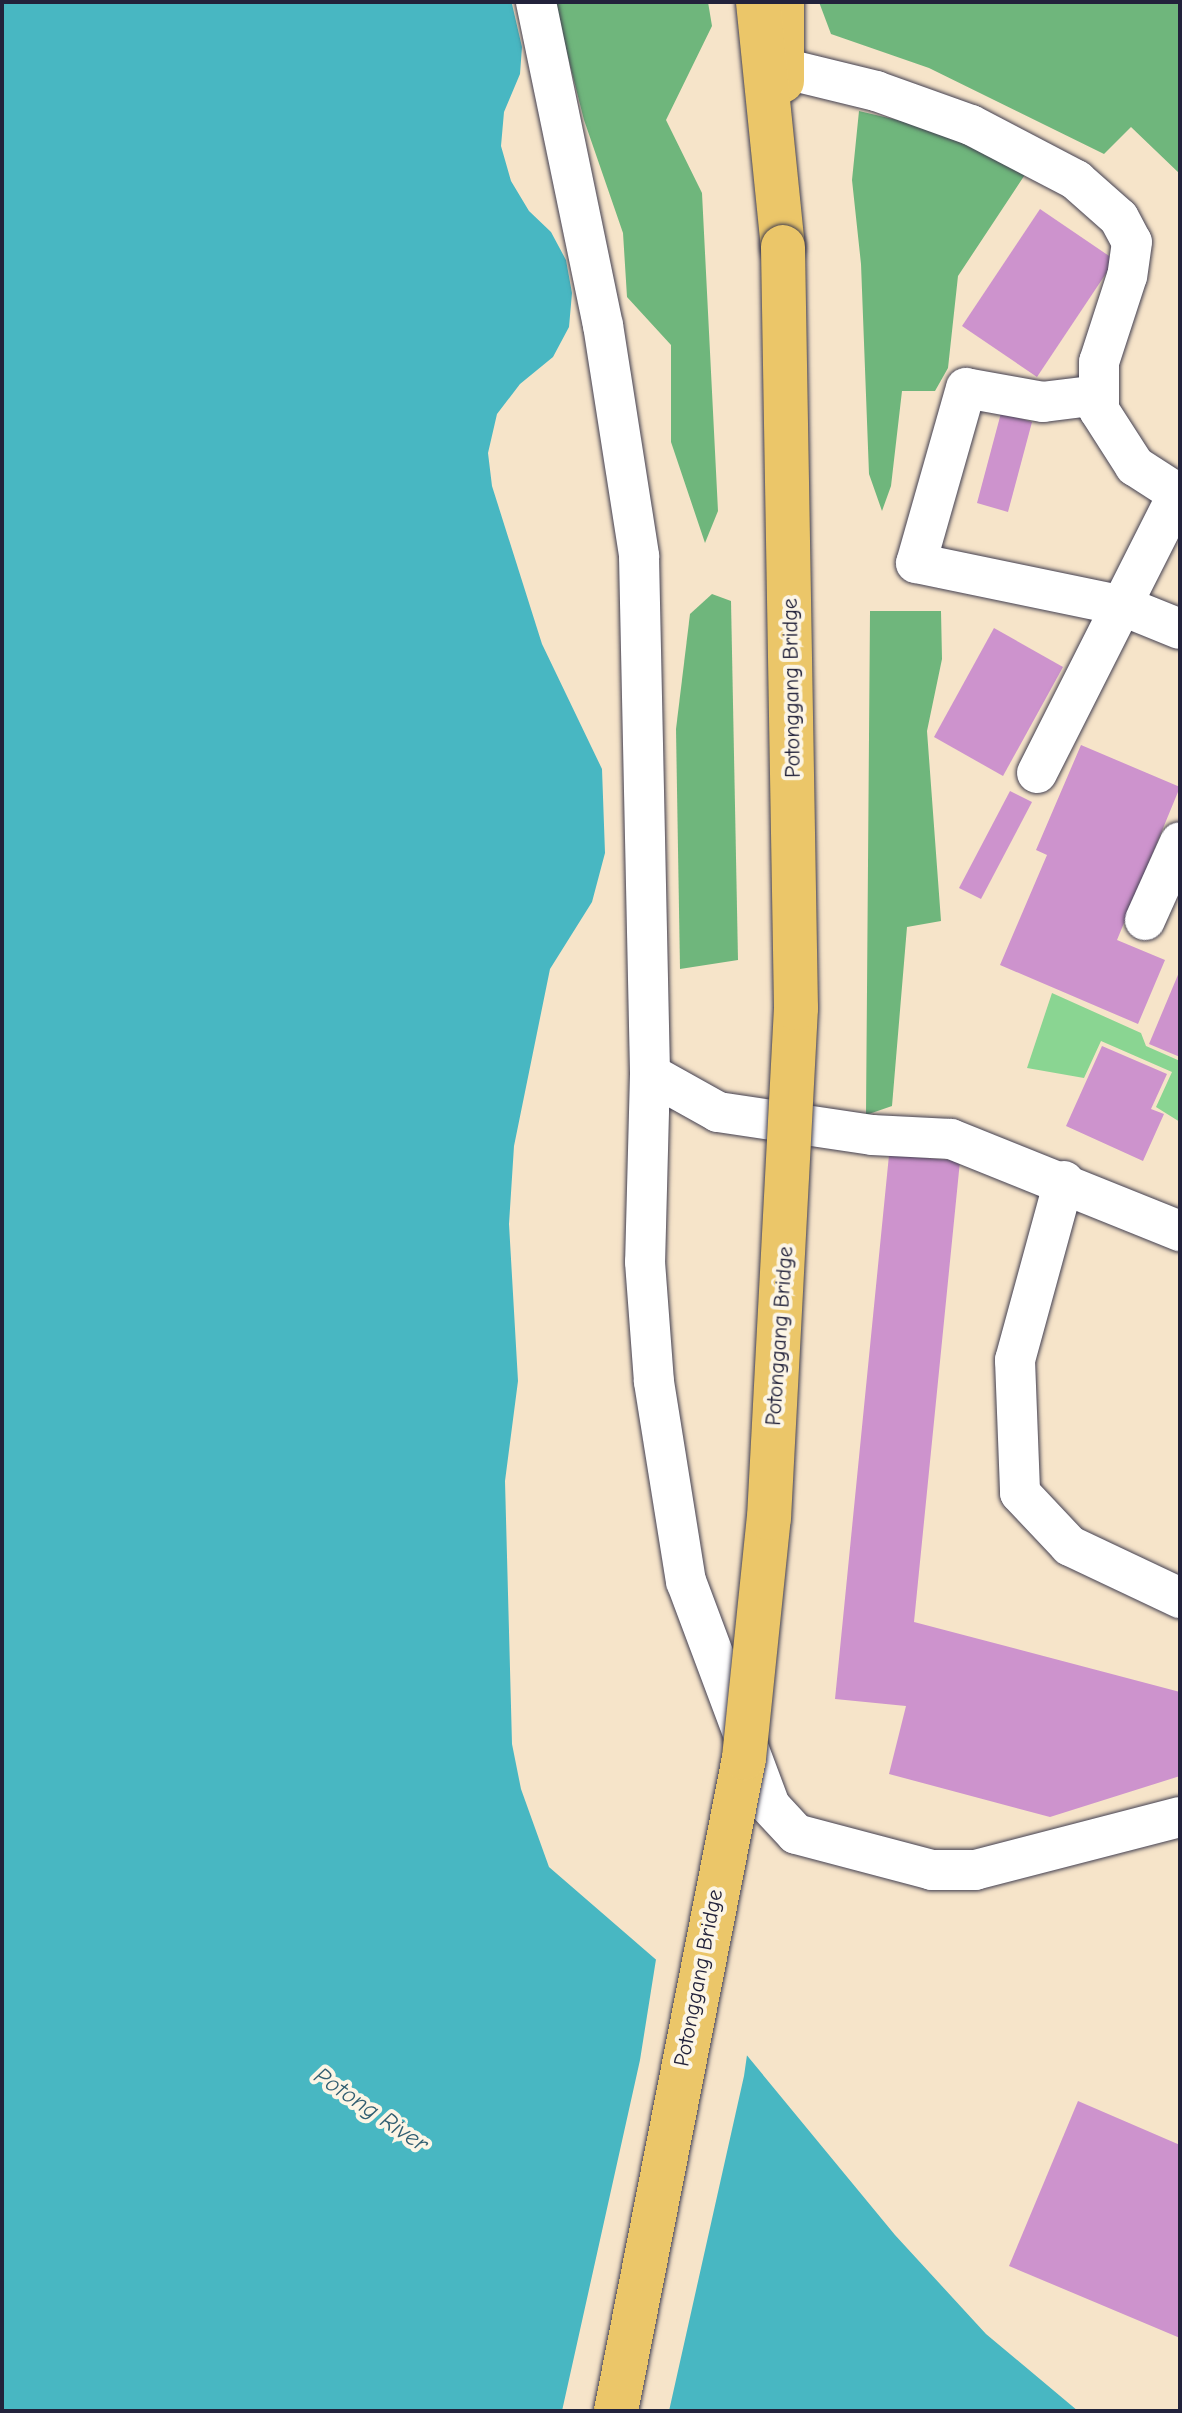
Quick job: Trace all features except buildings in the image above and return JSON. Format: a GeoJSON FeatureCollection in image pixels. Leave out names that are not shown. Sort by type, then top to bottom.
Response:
{"type":"FeatureCollection","features":[{"type":"Feature","properties":{"kind":"main road"},"geometry":{"type":"LineString","coordinates":[[758,2],[783,247]]}},
{"type":"Feature","properties":{"kind":"main road"},"geometry":{"type":"LineString","coordinates":[[782,2],[783,247]]}},
{"type":"Feature","properties":{"kind":"main road","name":"Potonggang Bridge"},"geometry":{"type":"LineString","coordinates":[[616,2411],[744,1758],[769,1518],[796,1008],[783,247]]}},
{"type":"Feature","properties":{"kind":"street"},"geometry":{"type":"LineString","coordinates":[[536,2],[603,325],[639,556],[650,1074],[645,1262],[654,1382],[686,1581],[770,1806],[796,1834],[932,1870],[975,1870],[1180,1817]]}},
{"type":"Feature","properties":{"kind":"street"},"geometry":{"type":"LineString","coordinates":[[782,68],[876,91],[971,125],[1076,180],[1119,218],[1132,242],[1127,276],[1099,362],[1099,410],[1135,466],[1179,494],[1037,773]]}},
{"type":"Feature","properties":{"kind":"street"},"geometry":{"type":"LineString","coordinates":[[1099,395],[1043,402],[966,388],[916,563],[1123,606],[1180,629]]}},
{"type":"Feature","properties":{"kind":"street"},"geometry":{"type":"LineString","coordinates":[[1145,920],[1180,842]]}},
{"type":"Feature","properties":{"kind":"street"},"geometry":{"type":"LineString","coordinates":[[650,1074],[718,1112],[872,1135],[951,1139],[1064,1181],[1180,1231]]}},
{"type":"Feature","properties":{"kind":"street"},"geometry":{"type":"LineString","coordinates":[[1064,1181],[1015,1360],[1020,1493],[1070,1546],[1180,1598]]}},
{"type":"Feature","properties":{"kind":"green space"},"geometry":{"type":"Polygon","coordinates":[[[554,2],[708,2],[712,26],[666,120],[702,193],[718,511],[705,543],[671,442],[671,345],[627,297],[623,233],[584,120],[554,2]]]}},
{"type":"Feature","properties":{"kind":"green space"},"geometry":{"type":"Polygon","coordinates":[[[819,2],[1180,2],[1180,174],[1131,127],[1104,154],[929,68],[831,34],[819,2]]]}},
{"type":"Feature","properties":{"kind":"green space"},"geometry":{"type":"Polygon","coordinates":[[[859,111],[957,134],[1028,170],[958,276],[948,368],[935,391],[902,391],[891,486],[882,511],[869,474],[861,264],[852,180],[859,111]]]}},
{"type":"Feature","properties":{"kind":"green space"},"geometry":{"type":"Polygon","coordinates":[[[712,594],[731,601],[738,960],[680,969],[676,729],[690,614],[712,594]]]}},
{"type":"Feature","properties":{"kind":"green space"},"geometry":{"type":"Polygon","coordinates":[[[870,611],[941,611],[942,659],[927,731],[941,921],[907,927],[892,1106],[866,1115],[870,611]]]}},
{"type":"Feature","properties":{"kind":"green space"},"geometry":{"type":"Polygon","coordinates":[[[1052,993],[1141,1033],[1146,1046],[1180,1061],[1180,1122],[1156,1107],[1172,1072],[1101,1041],[1084,1078],[1027,1068],[1052,993]]]}},
{"type":"Feature","properties":{"kind":"water","name":"Potong River"},"geometry":{"type":"Polygon","coordinates":[[[2,2],[512,4],[522,47],[520,74],[504,112],[501,146],[511,181],[529,211],[551,232],[566,260],[572,293],[569,327],[553,357],[520,384],[497,414],[488,453],[492,486],[542,644],[602,769],[605,853],[592,902],[550,969],[514,1146],[509,1224],[518,1381],[505,1481],[512,1744],[521,1789],[549,1867],[698,1996],[895,2235],[986,2334],[1078,2411],[2,2411],[2,2]]]}},
{"type":"Feature","properties":{"kind":"pier"},"geometry":{"type":"Polygon","coordinates":[[[657,1953],[748,2048],[744,2076],[669,2411],[562,2411],[640,2060],[657,1953]]]}}]}
